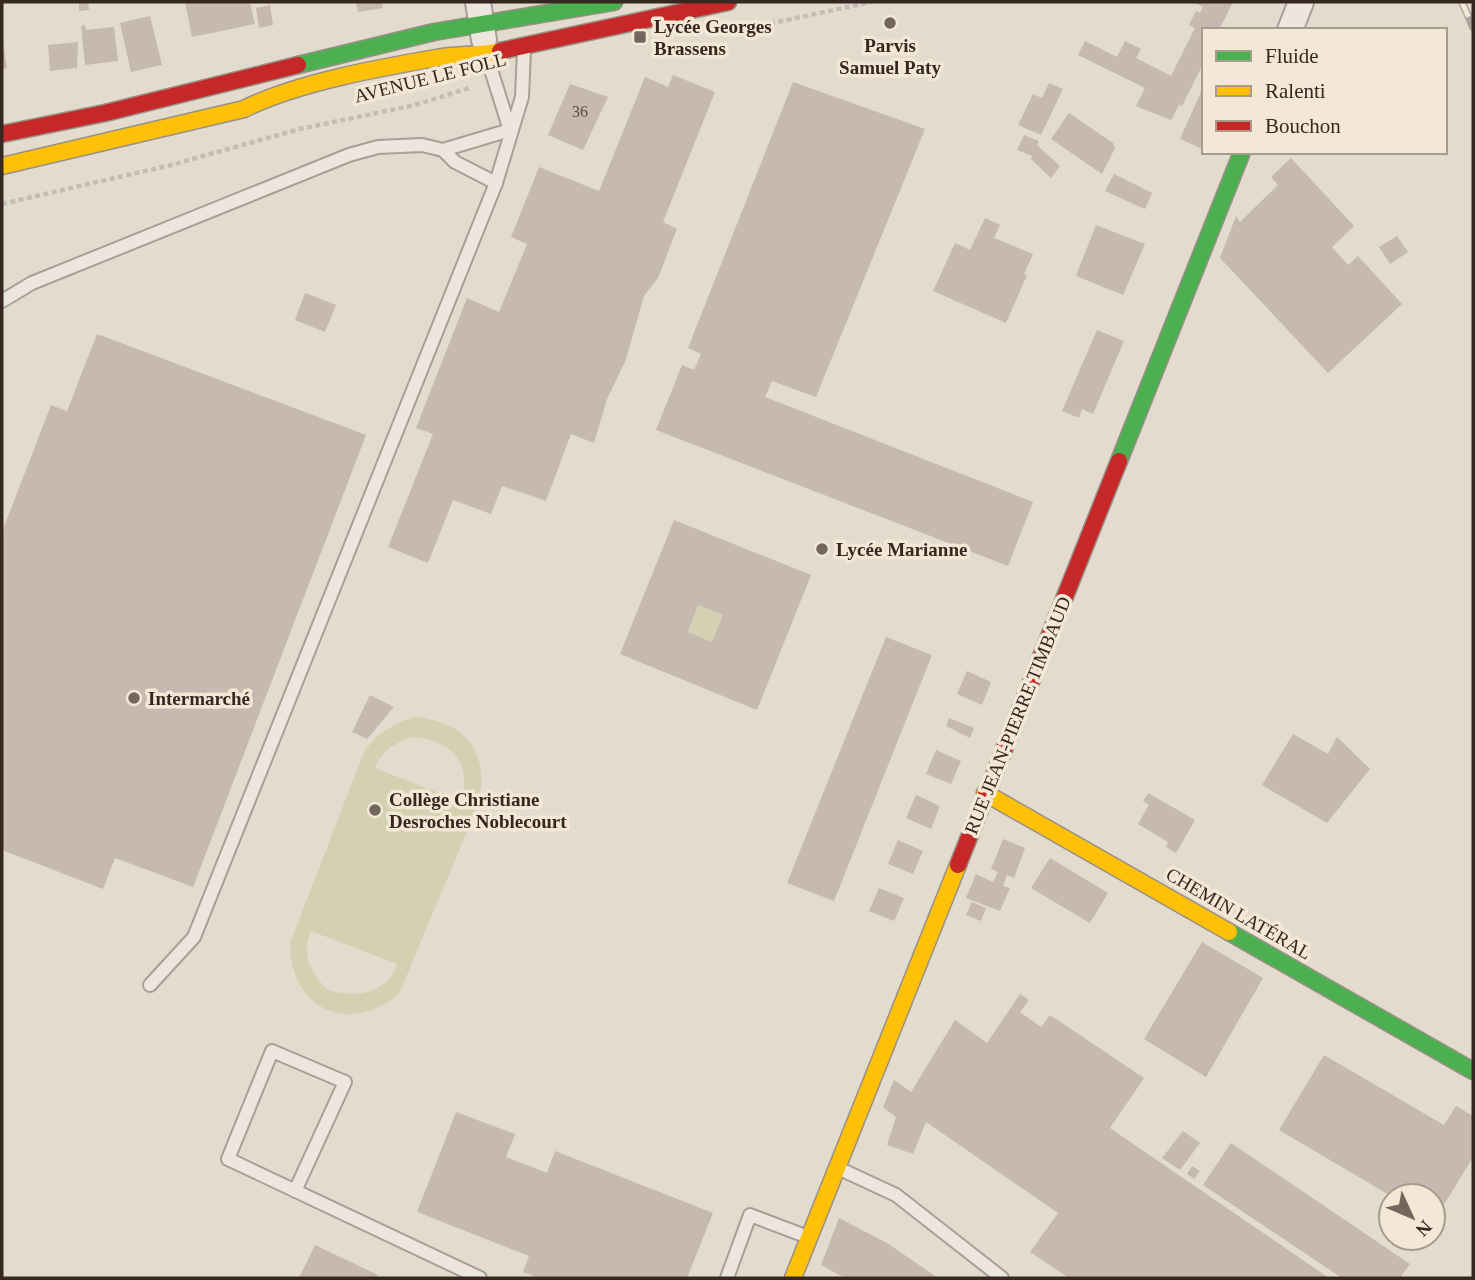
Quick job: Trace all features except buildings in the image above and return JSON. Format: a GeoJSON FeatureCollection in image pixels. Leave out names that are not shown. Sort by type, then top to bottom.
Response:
{"type":"FeatureCollection","features":[{"type":"Feature","properties":{"kind":"street","name":"AVENUE LE FOLL"},"geometry":{"type":"LineString","coordinates":[[2,134],[105,113],[480,12],[614,2]]}},
{"type":"Feature","properties":{"kind":"street","name":"AVENUE LE FOLL"},"geometry":{"type":"LineString","coordinates":[[2,166],[244,109],[266,98],[310,86],[438,57],[486,54],[728,2]]}},
{"type":"Feature","properties":{"kind":"street"},"geometry":{"type":"LineString","coordinates":[[1291,28],[1301,2]]}},
{"type":"Feature","properties":{"kind":"street"},"geometry":{"type":"LineString","coordinates":[[516,10],[524,46]]}},
{"type":"Feature","properties":{"kind":"street"},"geometry":{"type":"LineString","coordinates":[[480,12],[486,54]]}},
{"type":"Feature","properties":{"kind":"street","name":"RUE JEAN-PIERRE TIMBAUD"},"geometry":{"type":"LineString","coordinates":[[793,1278],[1241,154]]}},
{"type":"Feature","properties":{"kind":"street","name":"CHEMIN LATÉRAL"},"geometry":{"type":"LineString","coordinates":[[985,793],[1473,1071]]}},
{"type":"Feature","properties":{"kind":"lane"},"geometry":{"type":"LineString","coordinates":[[150,985],[194,937],[496,183],[522,97],[524,46]]}},
{"type":"Feature","properties":{"kind":"lane"},"geometry":{"type":"LineString","coordinates":[[486,54],[510,130]]}},
{"type":"Feature","properties":{"kind":"lane","name":"AVENUE LE FOLL"},"geometry":{"type":"LineString","coordinates":[[2,153],[70,135],[105,113]]}},
{"type":"Feature","properties":{"kind":"lane"},"geometry":{"type":"LineString","coordinates":[[2,302],[32,283],[349,155],[401,145],[422,145],[443,150],[510,130]]}},
{"type":"Feature","properties":{"kind":"lane"},"geometry":{"type":"LineString","coordinates":[[443,150],[454,162],[496,183]]}},
{"type":"Feature","properties":{"kind":"lane"},"geometry":{"type":"LineString","coordinates":[[295,1191],[345,1082],[272,1051],[228,1159],[295,1191],[480,1278]]}},
{"type":"Feature","properties":{"kind":"lane"},"geometry":{"type":"LineString","coordinates":[[837,1167],[896,1195],[1002,1278]]}},
{"type":"Feature","properties":{"kind":"lane"},"geometry":{"type":"LineString","coordinates":[[727,1278],[750,1215],[808,1237]]}},
{"type":"Feature","properties":{"kind":"path"},"geometry":{"type":"LineString","coordinates":[[741,29],[871,2]]}},
{"type":"Feature","properties":{"kind":"path","name":"AVENUE LE FOLL"},"geometry":{"type":"LineString","coordinates":[[2,204],[171,165],[300,129],[415,105],[494,82]]}},
{"type":"Feature","properties":{"kind":"shaded area"},"geometry":{"type":"Polygon","coordinates":[[[698,605],[723,615],[712,642],[688,632],[698,605]]]}},
{"type":"Feature","properties":{"kind":"shaded area"},"geometry":{"type":"Polygon","coordinates":[[[415,717],[449,726],[471,744],[481,770],[478,805],[399,994],[380,1007],[360,1013],[342,1014],[325,1009],[311,999],[300,985],[293,966],[290,943],[364,752],[381,734],[415,717]],[[411,737],[389,748],[375,768],[462,802],[464,775],[455,755],[437,742],[411,737]],[[311,931],[307,948],[309,963],[316,977],[328,990],[349,994],[369,992],[386,982],[397,964],[311,931]]]}},
{"type":"Feature","properties":{"kind":"railway"},"geometry":{"type":"LineString","coordinates":[[1462,2],[1473,27]]}},
{"type":"Feature","properties":{"kind":"traffic: fast"},"geometry":{"type":"LineString","coordinates":[[298,65],[434,32],[614,2]]}},
{"type":"Feature","properties":{"kind":"traffic: fast"},"geometry":{"type":"LineString","coordinates":[[1119,461],[1241,154]]}},
{"type":"Feature","properties":{"kind":"traffic: fast"},"geometry":{"type":"LineString","coordinates":[[1229,932],[1473,1071]]}},
{"type":"Feature","properties":{"kind":"traffic: slow"},"geometry":{"type":"LineString","coordinates":[[2,166],[244,109],[288,91],[338,78],[436,58],[500,51]]}},
{"type":"Feature","properties":{"kind":"traffic: slow"},"geometry":{"type":"LineString","coordinates":[[985,793],[1229,932]]}},
{"type":"Feature","properties":{"kind":"traffic: slow"},"geometry":{"type":"LineString","coordinates":[[793,1278],[958,865]]}},
{"type":"Feature","properties":{"kind":"traffic: jam"},"geometry":{"type":"LineString","coordinates":[[500,51],[728,2]]}},
{"type":"Feature","properties":{"kind":"traffic: jam"},"geometry":{"type":"LineString","coordinates":[[2,134],[105,113],[298,65]]}},
{"type":"Feature","properties":{"kind":"traffic: jam"},"geometry":{"type":"LineString","coordinates":[[958,865],[1119,461]]}},
{"type":"Feature","properties":{"kind":"place","name":"Parvis Samuel Paty"},"geometry":{"type":"Point","coordinates":[890,23]}},
{"type":"Feature","properties":{"kind":"place","name":"Lycée Georges Brassens"},"geometry":{"type":"Point","coordinates":[640,37]}},
{"type":"Feature","properties":{"kind":"place","name":"Lycée Marianne"},"geometry":{"type":"Point","coordinates":[822,549]}},
{"type":"Feature","properties":{"kind":"place","name":"Intermarché"},"geometry":{"type":"Point","coordinates":[134,698]}},
{"type":"Feature","properties":{"kind":"place","name":"Collège Christiane Desroches Noblecourt"},"geometry":{"type":"Point","coordinates":[375,810]}}]}
